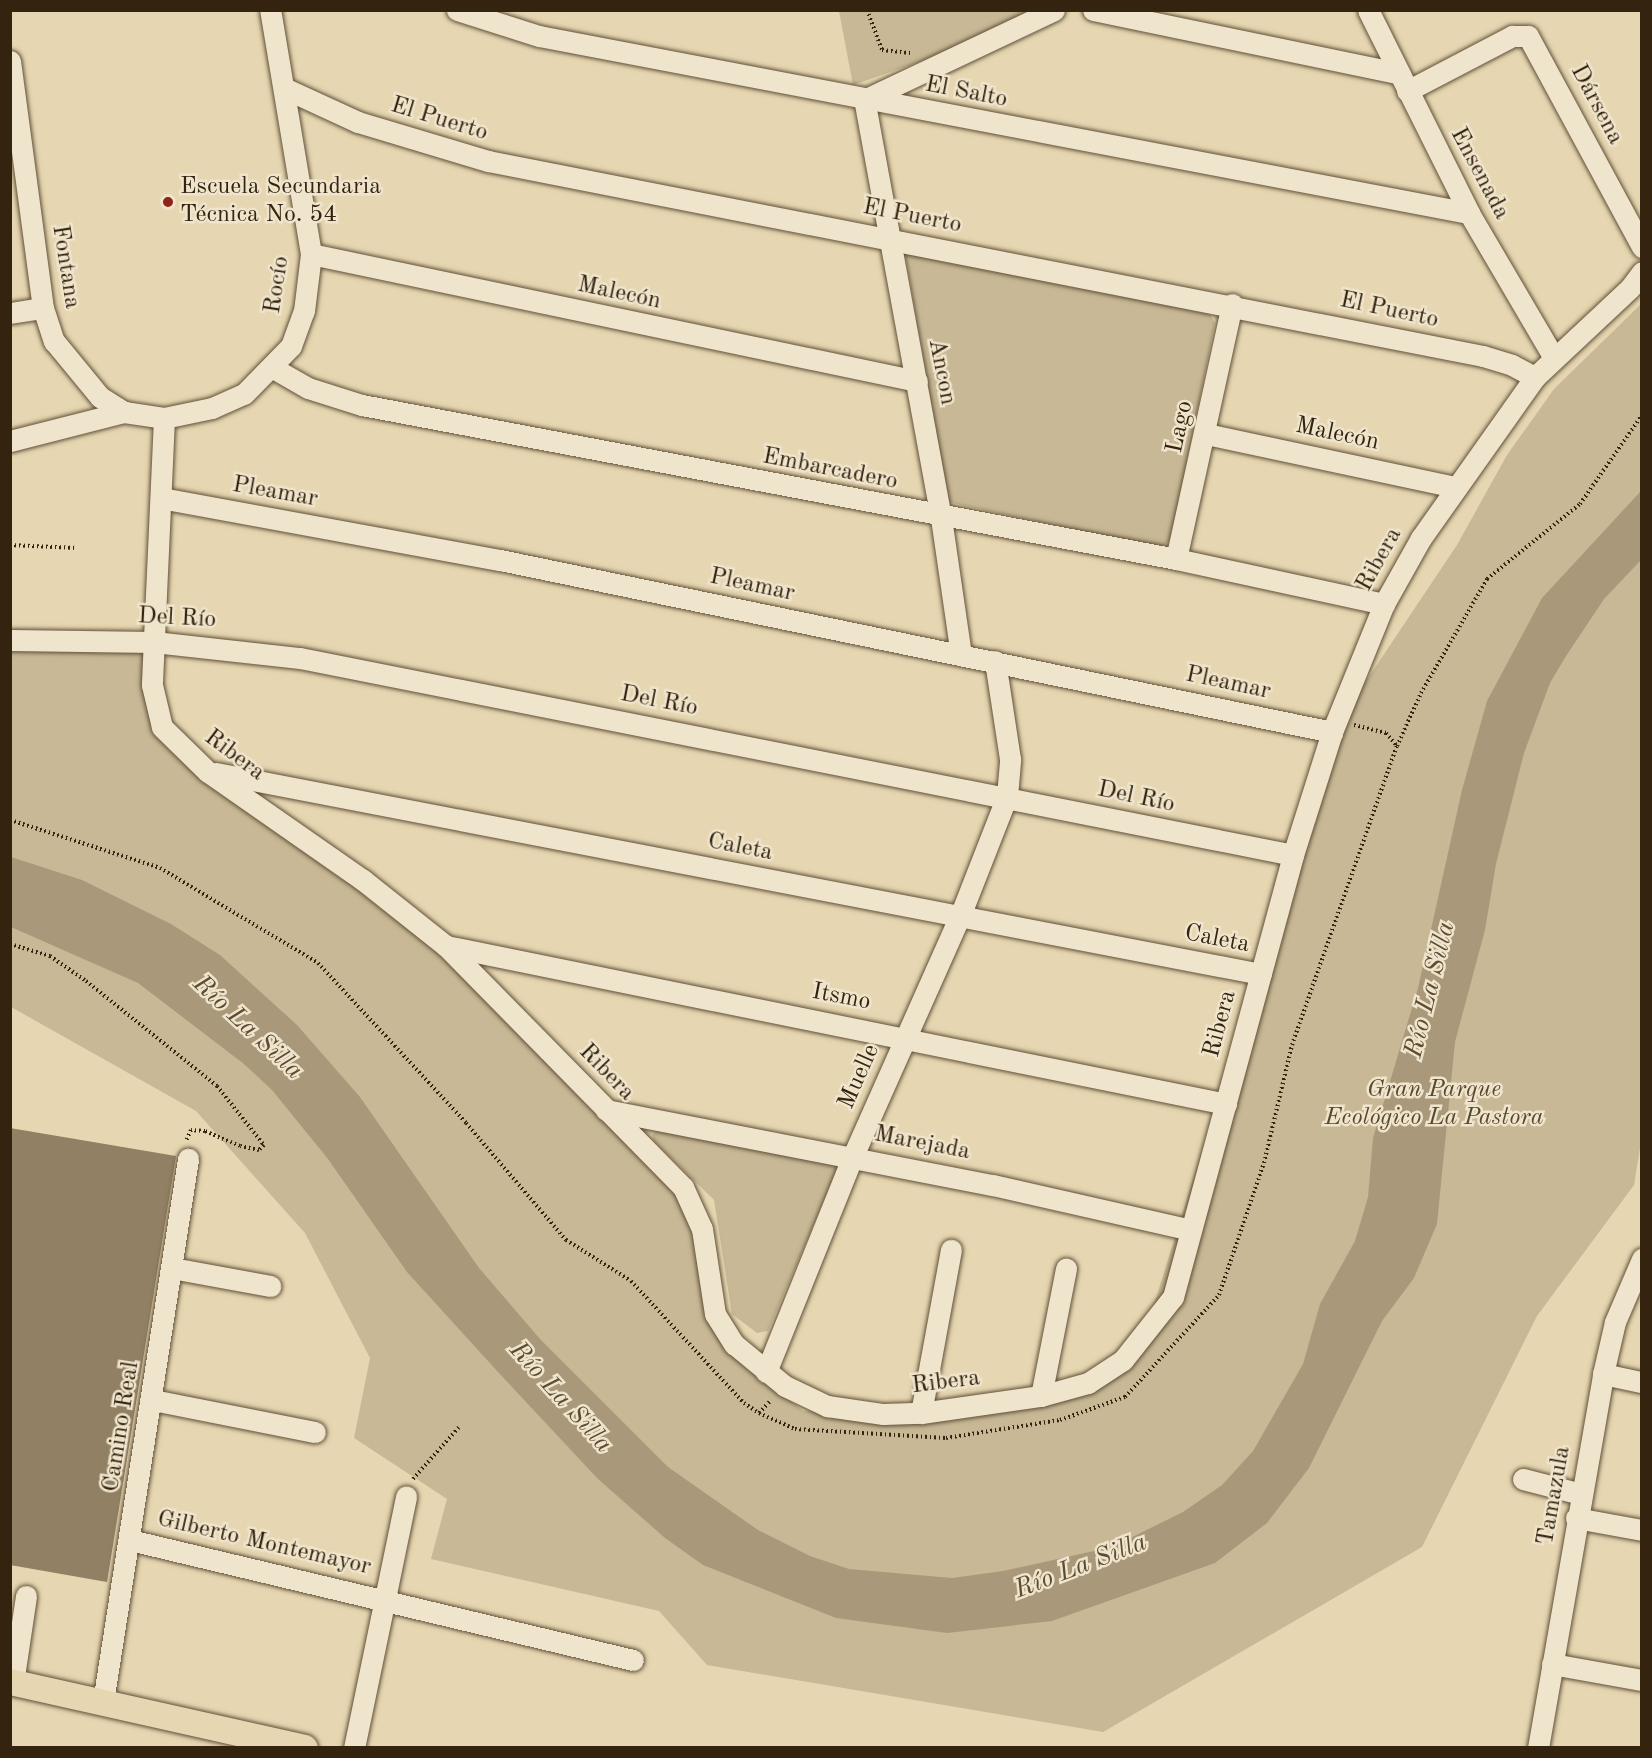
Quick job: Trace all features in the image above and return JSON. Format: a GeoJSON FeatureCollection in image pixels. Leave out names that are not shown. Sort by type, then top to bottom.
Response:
{"type":"FeatureCollection","features":[{"type":"Feature","properties":{"kind":"main road"},"geometry":{"type":"LineString","coordinates":[[12,1683],[305,1748]]}},
{"type":"Feature","properties":{"kind":"street","name":"Rocío"},"geometry":{"type":"LineString","coordinates":[[164,418],[212,408],[244,394],[273,368],[291,346],[304,311],[311,254],[270,10]]}},
{"type":"Feature","properties":{"kind":"street","name":"El Salto"},"geometry":{"type":"LineString","coordinates":[[457,10],[539,36],[864,100],[1469,213]]}},
{"type":"Feature","properties":{"kind":"street"},"geometry":{"type":"LineString","coordinates":[[864,100],[1054,10]]}},
{"type":"Feature","properties":{"kind":"street"},"geometry":{"type":"LineString","coordinates":[[1093,10],[1402,82]]}},
{"type":"Feature","properties":{"kind":"street","name":"Ensenada"},"geometry":{"type":"LineString","coordinates":[[1368,10],[1469,213],[1554,358]]}},
{"type":"Feature","properties":{"kind":"street","name":"Dársena"},"geometry":{"type":"LineString","coordinates":[[1402,82],[1512,36],[1525,34],[1533,40],[1641,247]]}},
{"type":"Feature","properties":{"kind":"street","name":"Fontana"},"geometry":{"type":"LineString","coordinates":[[10,62],[19,181],[43,308],[54,341],[77,372],[100,397],[124,412],[164,418]]}},
{"type":"Feature","properties":{"kind":"street","name":"El Puerto"},"geometry":{"type":"LineString","coordinates":[[284,88],[358,122],[488,161],[1232,304],[1499,360],[1535,377]]}},
{"type":"Feature","properties":{"kind":"street","name":"Ancon"},"geometry":{"type":"LineString","coordinates":[[864,100],[941,518],[961,655]]}},
{"type":"Feature","properties":{"kind":"street","name":"Malecón"},"geometry":{"type":"LineString","coordinates":[[311,254],[917,381]]}},
{"type":"Feature","properties":{"kind":"street","name":"Ribera"},"geometry":{"type":"LineString","coordinates":[[164,418],[154,642],[154,706],[162,727],[208,772],[363,880],[446,946],[692,1200],[702,1229],[715,1314],[734,1344],[766,1372],[792,1390],[827,1406],[883,1414],[921,1413],[1041,1396],[1106,1374],[1144,1337],[1173,1297],[1293,855],[1334,726],[1384,604],[1421,538],[1535,377],[1630,288],[1641,272]]}},
{"type":"Feature","properties":{"kind":"street","name":"Lago"},"geometry":{"type":"LineString","coordinates":[[1176,560],[1206,434],[1232,304]]}},
{"type":"Feature","properties":{"kind":"street"},"geometry":{"type":"LineString","coordinates":[[10,313],[43,308]]}},
{"type":"Feature","properties":{"kind":"street","name":"Embarcadero"},"geometry":{"type":"LineString","coordinates":[[273,368],[308,388],[362,405],[941,518],[1176,560],[1384,604]]}},
{"type":"Feature","properties":{"kind":"street"},"geometry":{"type":"LineString","coordinates":[[10,441],[124,412]]}},
{"type":"Feature","properties":{"kind":"street","name":"Malecón"},"geometry":{"type":"LineString","coordinates":[[1206,434],[1456,487]]}},
{"type":"Feature","properties":{"kind":"street","name":"Pleamar"},"geometry":{"type":"LineString","coordinates":[[161,498],[500,560],[961,655],[1334,726]]}},
{"type":"Feature","properties":{"kind":"street","name":"Del Río"},"geometry":{"type":"LineString","coordinates":[[10,640],[154,642],[300,658],[1007,796],[1293,855]]}},
{"type":"Feature","properties":{"kind":"street","name":"Muelle"},"geometry":{"type":"LineString","coordinates":[[766,1372],[853,1156],[960,916],[1007,796],[1010,759],[995,661]]}},
{"type":"Feature","properties":{"kind":"street","name":"Caleta"},"geometry":{"type":"LineString","coordinates":[[208,772],[1261,974]]}},
{"type":"Feature","properties":{"kind":"street","name":"Itsmo"},"geometry":{"type":"LineString","coordinates":[[446,946],[905,1037],[1226,1104]]}},
{"type":"Feature","properties":{"kind":"street","name":"Marejada"},"geometry":{"type":"LineString","coordinates":[[606,1110],[853,1156],[1191,1230]]}},
{"type":"Feature","properties":{"kind":"street","name":"Camino Real"},"geometry":{"type":"LineString","coordinates":[[103,1702],[153,1400],[188,1159]]}},
{"type":"Feature","properties":{"kind":"street"},"geometry":{"type":"LineString","coordinates":[[921,1413],[951,1250]]}},
{"type":"Feature","properties":{"kind":"street","name":"Tamazula"},"geometry":{"type":"LineString","coordinates":[[1538,1748],[1576,1518],[1603,1374],[1615,1322],[1641,1260]]}},
{"type":"Feature","properties":{"kind":"street"},"geometry":{"type":"LineString","coordinates":[[172,1268],[270,1286]]}},
{"type":"Feature","properties":{"kind":"street"},"geometry":{"type":"LineString","coordinates":[[1041,1396],[1066,1268]]}},
{"type":"Feature","properties":{"kind":"street"},"geometry":{"type":"LineString","coordinates":[[1603,1374],[1641,1382]]}},
{"type":"Feature","properties":{"kind":"street"},"geometry":{"type":"LineString","coordinates":[[153,1400],[315,1432]]}},
{"type":"Feature","properties":{"kind":"street"},"geometry":{"type":"LineString","coordinates":[[1523,1479],[1581,1494]]}},
{"type":"Feature","properties":{"kind":"street"},"geometry":{"type":"LineString","coordinates":[[354,1748],[406,1496]]}},
{"type":"Feature","properties":{"kind":"street"},"geometry":{"type":"LineString","coordinates":[[1576,1518],[1641,1530]]}},
{"type":"Feature","properties":{"kind":"street","name":"Gilberto Montemayor"},"geometry":{"type":"LineString","coordinates":[[130,1540],[386,1598],[633,1660]]}},
{"type":"Feature","properties":{"kind":"street"},"geometry":{"type":"LineString","coordinates":[[12,1683],[26,1596]]}},
{"type":"Feature","properties":{"kind":"street"},"geometry":{"type":"LineString","coordinates":[[1552,1664],[1641,1680]]}},
{"type":"Feature","properties":{"kind":"path"},"geometry":{"type":"LineString","coordinates":[[867,10],[882,50],[898,54],[916,53]]}},
{"type":"Feature","properties":{"kind":"path"},"geometry":{"type":"LineString","coordinates":[[10,545],[77,548]]}},
{"type":"Feature","properties":{"kind":"path"},"geometry":{"type":"LineString","coordinates":[[1334,726],[1386,733],[1397,746]]}},
{"type":"Feature","properties":{"kind":"path"},"geometry":{"type":"LineString","coordinates":[[10,820],[160,868],[318,963]]}},
{"type":"Feature","properties":{"kind":"path"},"geometry":{"type":"LineString","coordinates":[[10,944],[50,956],[86,981],[217,1086],[264,1145],[259,1150],[240,1146],[205,1131],[191,1130],[184,1144],[188,1159]]}},
{"type":"Feature","properties":{"kind":"path"},"geometry":{"type":"LineString","coordinates":[[406,1496],[410,1483],[459,1427]]}},
{"type":"Feature","properties":{"kind":"green space"},"geometry":{"type":"Polygon","coordinates":[[[839,11],[1036,11],[1005,32],[853,85],[839,11]]]}},
{"type":"Feature","properties":{"kind":"green space"},"geometry":{"type":"Polygon","coordinates":[[[905,252],[1209,313],[1215,323],[1171,540],[1160,548],[948,502],[905,252]]]}},
{"type":"Feature","properties":{"kind":"green space","name":"Gran Parque Ecológico La Pastora"},"geometry":{"type":"Polygon","coordinates":[[[1641,304],[1642,1136],[1634,1185],[1537,1316],[1422,1547],[1103,1732],[707,1665],[659,1611],[431,1559],[447,1499],[354,1438],[370,1358],[305,1233],[196,1111],[11,1007],[11,640],[154,642],[162,727],[363,880],[683,1187],[711,1291],[779,1392],[803,1411],[921,1413],[1088,1383],[1144,1337],[1332,732],[1457,545],[1507,455],[1554,389],[1641,304]]]}},
{"type":"Feature","properties":{"kind":"green space"},"geometry":{"type":"Polygon","coordinates":[[[657,1130],[831,1159],[837,1170],[768,1331],[757,1333],[732,1314],[714,1200],[654,1141],[652,1135],[657,1130]]]}},
{"type":"Feature","properties":{"kind":"water","name":"Río La Silla"},"geometry":{"type":"Polygon","coordinates":[[[1641,491],[1641,560],[1604,599],[1566,656],[1550,683],[1524,753],[1496,864],[1485,930],[1455,1042],[1437,1224],[1414,1278],[1382,1321],[1309,1468],[1267,1523],[1215,1563],[1052,1621],[947,1633],[836,1618],[703,1565],[665,1538],[598,1479],[498,1372],[407,1272],[328,1159],[272,1090],[244,1064],[138,983],[11,927],[11,857],[82,880],[171,924],[220,955],[297,1025],[360,1097],[479,1268],[540,1339],[668,1467],[758,1530],[810,1556],[849,1569],[952,1578],[1003,1571],[1112,1547],[1183,1512],[1222,1485],[1253,1451],[1303,1364],[1320,1304],[1355,1241],[1368,1197],[1373,1138],[1418,988],[1462,790],[1487,701],[1542,598],[1641,491]]]}},
{"type":"Feature","properties":{"kind":"building"},"geometry":{"type":"Polygon","coordinates":[[[10,1128],[176,1156],[107,1582],[10,1565],[10,1128]]]}},
{"type":"Feature","properties":{"kind":"place","name":"Escuela Secundaria Técnica No. 54"},"geometry":{"type":"Point","coordinates":[168,202]}}]}
